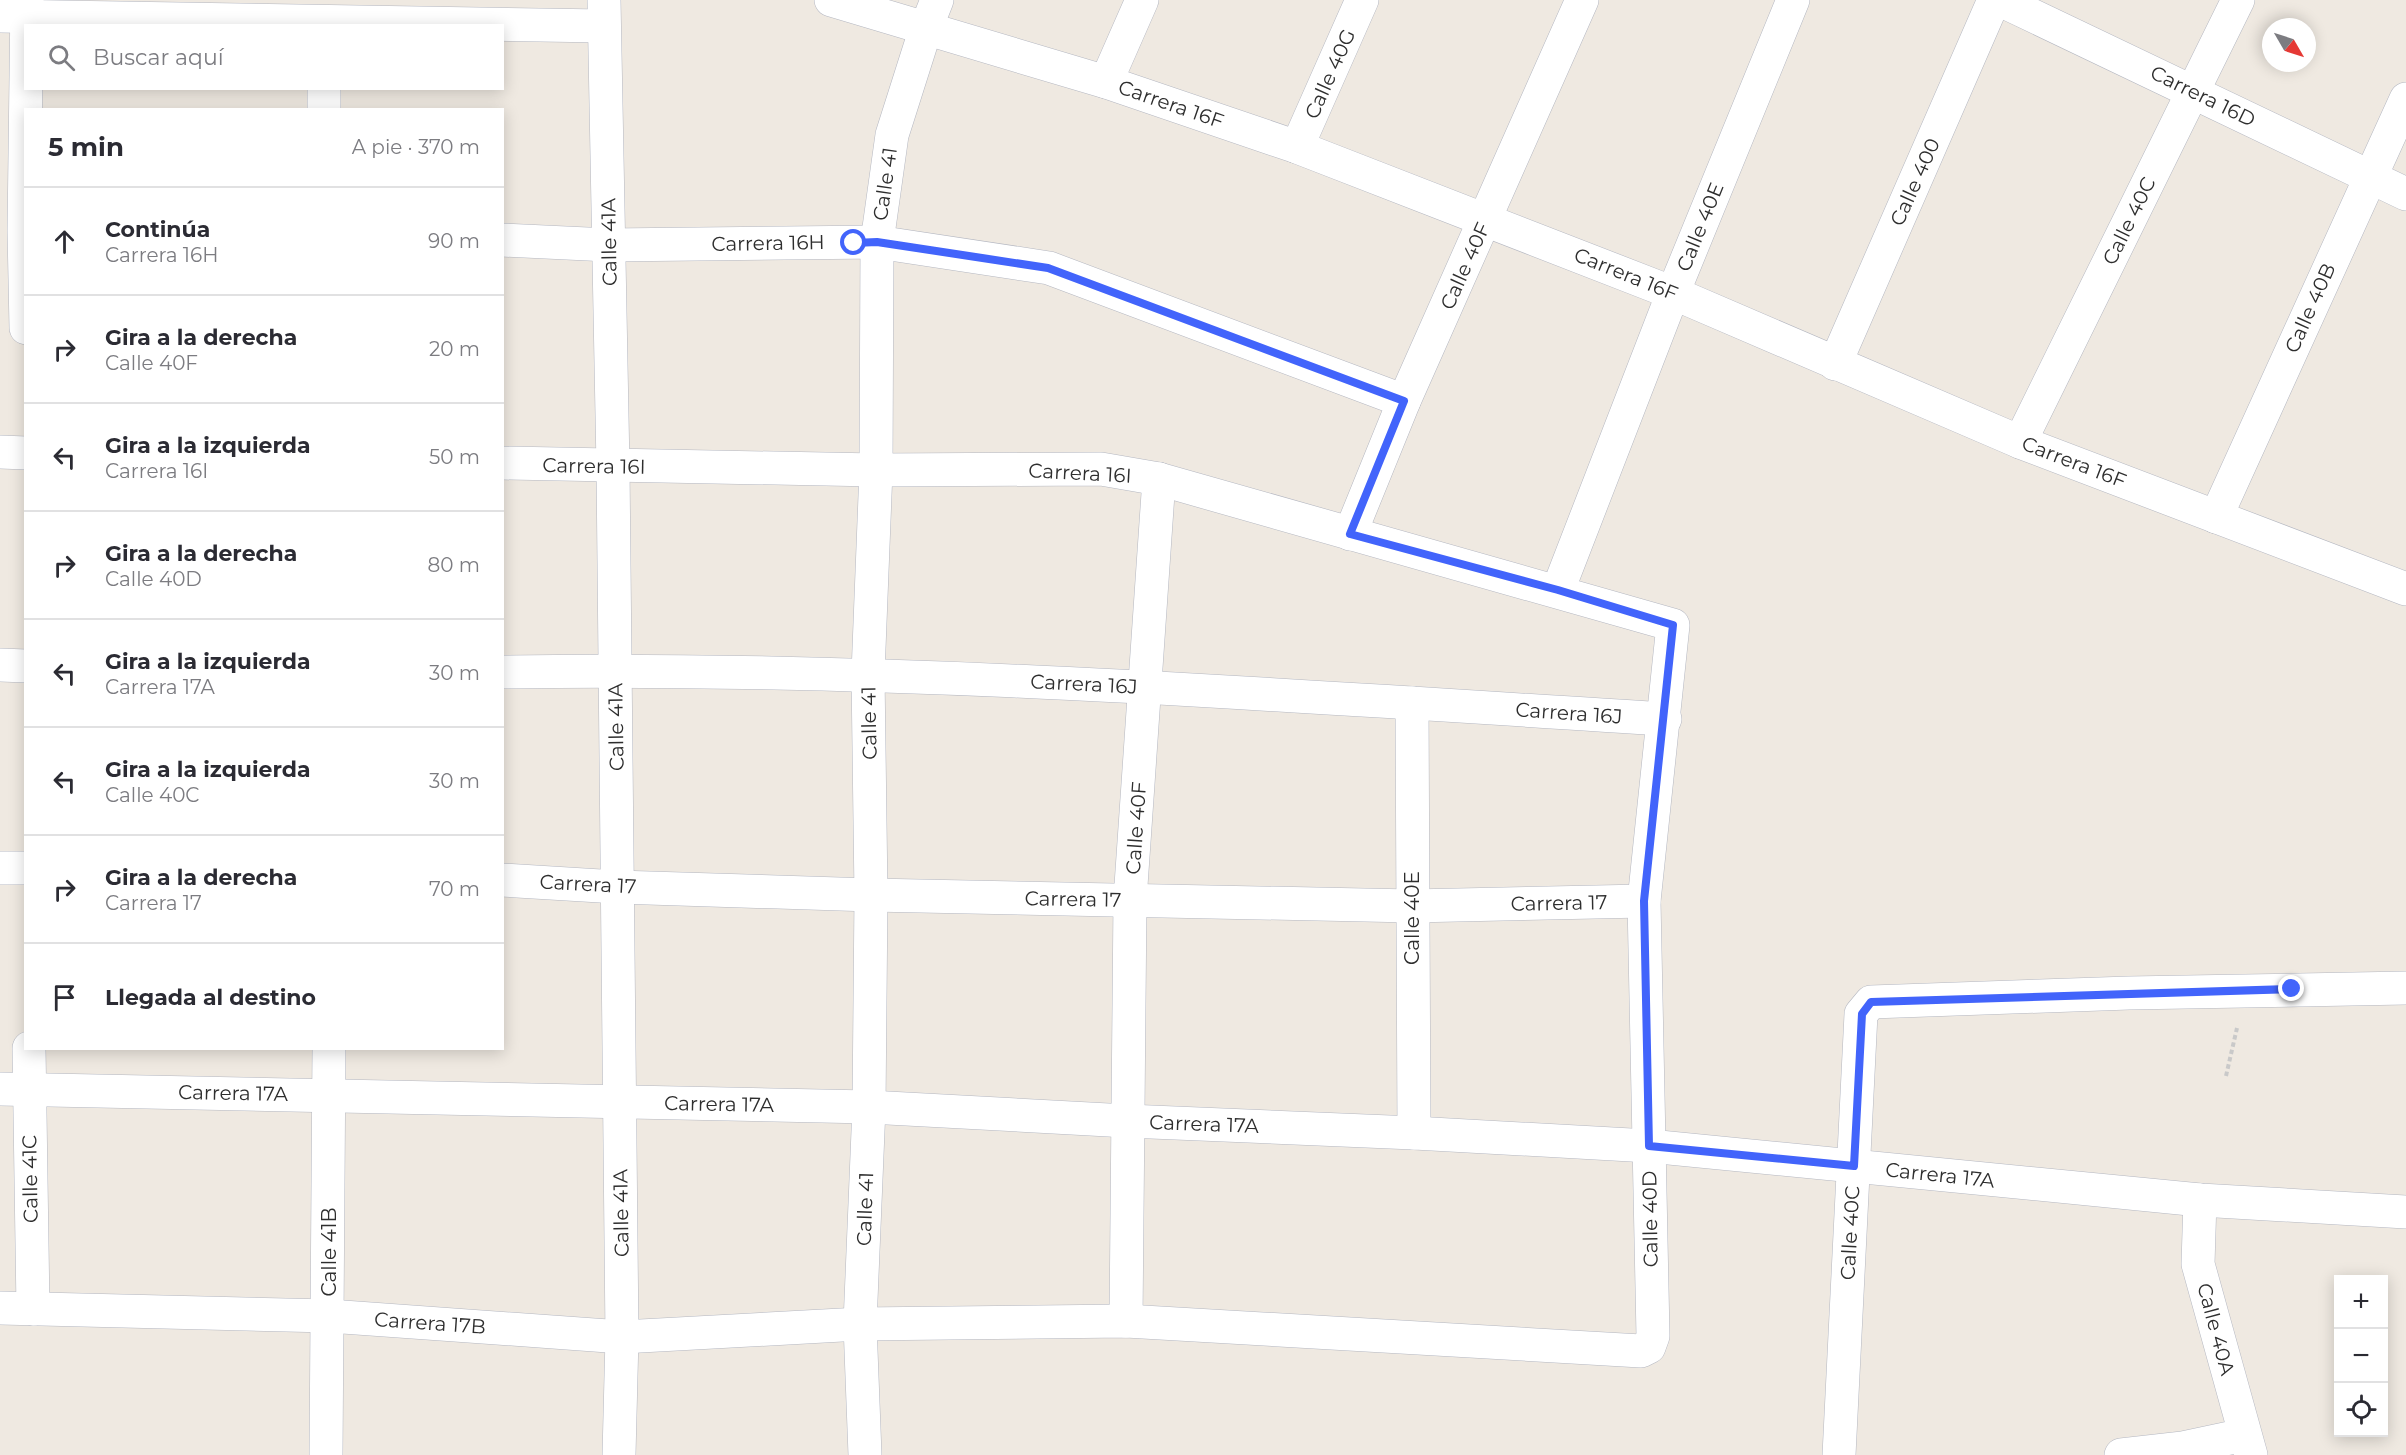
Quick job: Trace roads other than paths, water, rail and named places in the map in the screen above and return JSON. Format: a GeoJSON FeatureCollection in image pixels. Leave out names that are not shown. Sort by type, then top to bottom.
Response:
{"type":"FeatureCollection","features":[{"type":"Feature","properties":{"kind":"street","name":"Carrera 16F"},"geometry":{"type":"LineString","coordinates":[[831,0],[932,14],[1106,82],[1297,147],[1673,293],[2020,442],[2406,587]]}},
{"type":"Feature","properties":{"kind":"street"},"geometry":{"type":"LineString","coordinates":[[1106,82],[1142,0]]}},
{"type":"Feature","properties":{"kind":"street","name":"Calle 40G"},"geometry":{"type":"LineString","coordinates":[[1297,147],[1362,0]]}},
{"type":"Feature","properties":{"kind":"street","name":"Calle 40F"},"geometry":{"type":"LineString","coordinates":[[1350,534],[1404,401],[1582,0]]}},
{"type":"Feature","properties":{"kind":"street","name":"Calle 40E"},"geometry":{"type":"LineString","coordinates":[[1558,590],[1673,293],[1793,0]]}},
{"type":"Feature","properties":{"kind":"street","name":"Calle 400"},"geometry":{"type":"LineString","coordinates":[[1835,364],[1995,0]]}},
{"type":"Feature","properties":{"kind":"street","name":"Carrera 16D"},"geometry":{"type":"LineString","coordinates":[[2000,0],[2406,194]]}},
{"type":"Feature","properties":{"kind":"street","name":"Calle 40C"},"geometry":{"type":"LineString","coordinates":[[2020,442],[2238,0]]}},
{"type":"Feature","properties":{"kind":"street"},"geometry":{"type":"LineString","coordinates":[[24,309],[16,231],[17,11],[325,15],[604,13]]}},
{"type":"Feature","properties":{"kind":"street","name":"Calle 41A"},"geometry":{"type":"LineString","coordinates":[[604,13],[613,466],[620,1102],[622,1337],[619,1455]]}},
{"type":"Feature","properties":{"kind":"street","name":"Calle 41"},"geometry":{"type":"LineString","coordinates":[[865,1455],[860,1324],[869,1107],[872,895],[868,674],[876,470],[877,242],[892,135],[932,14]]}},
{"type":"Feature","properties":{"kind":"street"},"geometry":{"type":"LineString","coordinates":[[324,90],[324,108]]}},
{"type":"Feature","properties":{"kind":"street","name":"Calle 40B"},"geometry":{"type":"LineString","coordinates":[[2216,517],[2406,99]]}},
{"type":"Feature","properties":{"kind":"street","name":"Carrera 16H"},"geometry":{"type":"LineString","coordinates":[[504,240],[609,245],[877,242],[1048,268],[1404,401]]}},
{"type":"Feature","properties":{"kind":"street"},"geometry":{"type":"LineString","coordinates":[[0,452],[24,453]]}},
{"type":"Feature","properties":{"kind":"street","name":"Carrera 16I"},"geometry":{"type":"LineString","coordinates":[[504,463],[876,470],[1101,470],[1160,478],[1350,534],[1558,590],[1673,625]]}},
{"type":"Feature","properties":{"kind":"street","name":"Calle 40F"},"geometry":{"type":"LineString","coordinates":[[1126,1321],[1130,900],[1160,478]]}},
{"type":"Feature","properties":{"kind":"street","name":"Calle 40D"},"geometry":{"type":"LineString","coordinates":[[1649,1347],[1653,1336],[1644,901],[1665,719],[1673,625]]}},
{"type":"Feature","properties":{"kind":"street"},"geometry":{"type":"LineString","coordinates":[[0,665],[24,666]]}},
{"type":"Feature","properties":{"kind":"street","name":"Carrera 16J"},"geometry":{"type":"LineString","coordinates":[[504,672],[615,670],[868,674],[1146,687],[1665,719]]}},
{"type":"Feature","properties":{"kind":"street","name":"Calle 40E"},"geometry":{"type":"LineString","coordinates":[[1412,703],[1414,1133]]}},
{"type":"Feature","properties":{"kind":"street"},"geometry":{"type":"LineString","coordinates":[[0,868],[24,868]]}},
{"type":"Feature","properties":{"kind":"street","name":"Carrera 17"},"geometry":{"type":"LineString","coordinates":[[504,880],[872,895],[1412,906],[1644,901]]}},
{"type":"Feature","properties":{"kind":"street","name":"Calle 40C"},"geometry":{"type":"LineString","coordinates":[[1839,1455],[1862,1014],[1871,1002],[2247,990],[2406,988]]}},
{"type":"Feature","properties":{"kind":"street","name":"Calle 41C"},"geometry":{"type":"LineString","coordinates":[[28,1050],[14,1089],[33,1309]]}},
{"type":"Feature","properties":{"kind":"street","name":"Calle 41B"},"geometry":{"type":"LineString","coordinates":[[326,1455],[329,1316],[329,1050]]}},
{"type":"Feature","properties":{"kind":"street","name":"Carrera 17A"},"geometry":{"type":"LineString","coordinates":[[14,1089],[869,1107],[1414,1133],[1649,1146],[2200,1200],[2406,1212]]}},
{"type":"Feature","properties":{"kind":"street","name":"Calle 40A"},"geometry":{"type":"LineString","coordinates":[[2200,1200],[2198,1264],[2247,1445]]}},
{"type":"Feature","properties":{"kind":"street","name":"Carrera 17B"},"geometry":{"type":"LineString","coordinates":[[0,1308],[329,1316],[622,1337],[860,1324],[1126,1321],[1500,1344],[1641,1351],[1649,1347]]}},
{"type":"Feature","properties":{"kind":"street"},"geometry":{"type":"LineString","coordinates":[[2121,1455],[2183,1448],[2247,1445]]}}]}
